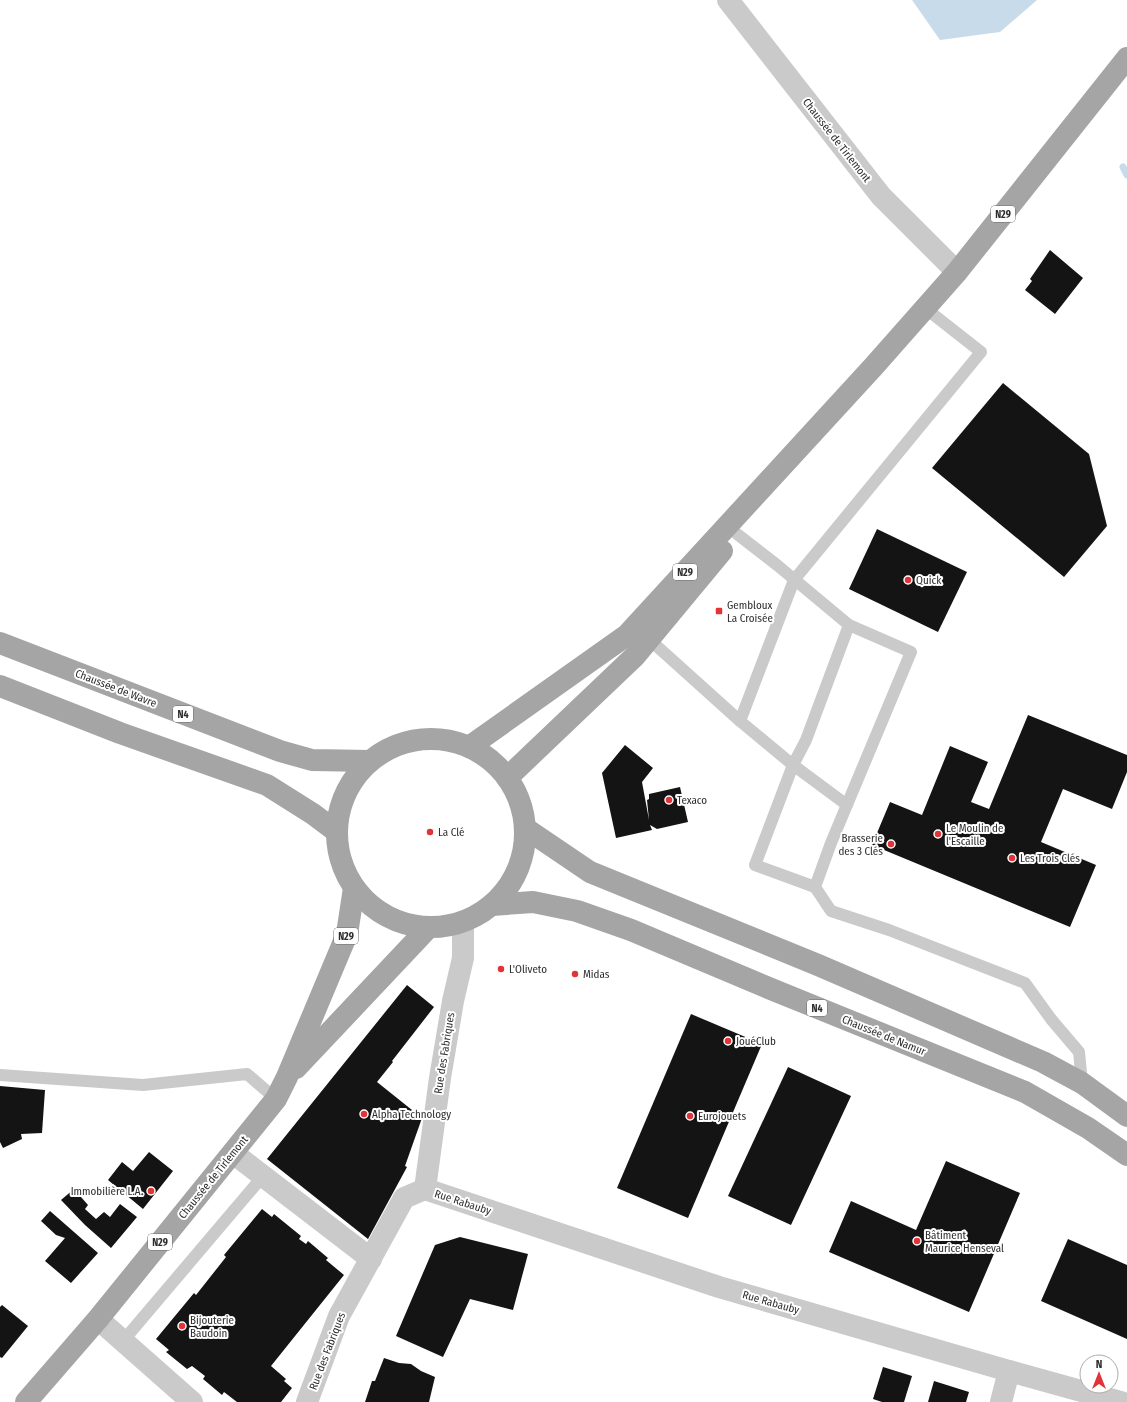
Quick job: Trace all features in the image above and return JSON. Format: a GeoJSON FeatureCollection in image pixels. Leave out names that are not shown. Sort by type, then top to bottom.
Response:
{"type":"FeatureCollection","features":[{"type":"Feature","properties":{"kind":"main road","name":"N29"},"geometry":{"type":"LineString","coordinates":[[469,747],[627,635],[874,366],[957,272],[1127,58]]}},
{"type":"Feature","properties":{"kind":"main road","name":"N29"},"geometry":{"type":"LineString","coordinates":[[507,778],[650,640],[874,366]]}},
{"type":"Feature","properties":{"kind":"main road","name":"Chaussée de Wavre"},"geometry":{"type":"LineString","coordinates":[[0,643],[280,751],[312,760],[370,761]]}},
{"type":"Feature","properties":{"kind":"main road"},"geometry":{"type":"LineString","coordinates":[[0,686],[120,733],[267,785],[313,814],[337,832]]}},
{"type":"Feature","properties":{"kind":"main road"},"geometry":{"type":"LineString","coordinates":[[418,740],[444,740],[469,747],[490,760],[507,778],[521,804],[525,828],[524,849],[518,870],[507,889],[492,904],[478,914],[463,922],[446,926],[429,927],[401,922],[374,909],[354,888],[341,861],[337,832],[341,805],[352,781],[370,761],[393,747],[418,740]]}},
{"type":"Feature","properties":{"kind":"main road"},"geometry":{"type":"LineString","coordinates":[[525,828],[590,872],[833,972],[1043,1062],[1082,1083],[1127,1116]]}},
{"type":"Feature","properties":{"kind":"main road","name":"Chaussée de Tirlemont"},"geometry":{"type":"LineString","coordinates":[[26,1402],[98,1319],[276,1099],[287,1077],[347,934],[354,888]]}},
{"type":"Feature","properties":{"kind":"main road","name":"Chaussée de Namur"},"geometry":{"type":"LineString","coordinates":[[492,904],[533,902],[577,912],[631,930],[771,989],[1026,1092],[1088,1128],[1127,1155]]}},
{"type":"Feature","properties":{"kind":"main road","name":"Chaussée de Tirlemont"},"geometry":{"type":"LineString","coordinates":[[287,1077],[429,927]]}},
{"type":"Feature","properties":{"kind":"street","name":"Chaussée de Tirlemont"},"geometry":{"type":"LineString","coordinates":[[728,0],[881,196],[957,272]]}},
{"type":"Feature","properties":{"kind":"street","name":"Rue des Fabriques"},"geometry":{"type":"LineString","coordinates":[[307,1402],[339,1316],[404,1198],[425,1189],[440,1078],[453,1001],[463,958],[463,922]]}},
{"type":"Feature","properties":{"kind":"street"},"geometry":{"type":"LineString","coordinates":[[233,1153],[371,1259]]}},
{"type":"Feature","properties":{"kind":"street","name":"Rue Rabauby"},"geometry":{"type":"LineString","coordinates":[[425,1189],[719,1287],[1121,1402]]}},
{"type":"Feature","properties":{"kind":"street"},"geometry":{"type":"LineString","coordinates":[[98,1319],[192,1402]]}},
{"type":"Feature","properties":{"kind":"street"},"geometry":{"type":"LineString","coordinates":[[1001,1402],[1009,1371]]}},
{"type":"Feature","properties":{"kind":"lane"},"geometry":{"type":"LineString","coordinates":[[740,721],[794,580],[981,352],[925,308]]}},
{"type":"Feature","properties":{"kind":"lane"},"geometry":{"type":"LineString","coordinates":[[736,534],[849,625],[911,652],[831,843],[815,887]]}},
{"type":"Feature","properties":{"kind":"lane"},"geometry":{"type":"LineString","coordinates":[[849,625],[806,740],[793,765],[755,865],[815,887],[831,911],[889,930],[1025,983],[1051,1019],[1079,1052],[1082,1083]]}},
{"type":"Feature","properties":{"kind":"lane"},"geometry":{"type":"LineString","coordinates":[[650,640],[740,721],[793,765],[847,805]]}},
{"type":"Feature","properties":{"kind":"lane"},"geometry":{"type":"LineString","coordinates":[[0,1075],[143,1085],[247,1074],[276,1099]]}},
{"type":"Feature","properties":{"kind":"lane"},"geometry":{"type":"LineString","coordinates":[[122,1341],[263,1176]]}},
{"type":"Feature","properties":{"kind":"water"},"geometry":{"type":"Polygon","coordinates":[[[912,0],[1037,0],[1000,32],[940,40],[912,0]]]}},
{"type":"Feature","properties":{"kind":"building"},"geometry":{"type":"Polygon","coordinates":[[[1050,250],[1083,278],[1055,314],[1025,290],[1032,281],[1030,279],[1050,250]]]}},
{"type":"Feature","properties":{"kind":"building"},"geometry":{"type":"Polygon","coordinates":[[[1003,383],[1089,454],[1107,526],[1064,577],[932,468],[1003,383]]]}},
{"type":"Feature","properties":{"kind":"building","name":"Quick"},"geometry":{"type":"Polygon","coordinates":[[[877,529],[967,572],[938,632],[849,589],[877,529]]]}},
{"type":"Feature","properties":{"kind":"building"},"geometry":{"type":"Polygon","coordinates":[[[1028,715],[1127,755],[1127,772],[1112,809],[1063,789],[1041,842],[1096,865],[1070,927],[872,845],[890,802],[922,815],[950,746],[988,762],[971,802],[989,809],[1028,715]]]}},
{"type":"Feature","properties":{"kind":"building"},"geometry":{"type":"Polygon","coordinates":[[[625,745],[653,768],[642,782],[649,820],[647,800],[649,799],[649,794],[680,787],[688,822],[657,829],[650,825],[652,830],[616,838],[602,773],[625,745]]]}},
{"type":"Feature","properties":{"kind":"building"},"geometry":{"type":"Polygon","coordinates":[[[407,985],[434,1007],[377,1082],[422,1118],[405,1166],[407,1167],[368,1239],[267,1159],[407,985]]]}},
{"type":"Feature","properties":{"kind":"building","name":"Eurojouets"},"geometry":{"type":"Polygon","coordinates":[[[691,1014],[762,1044],[688,1218],[617,1188],[691,1014]]]}},
{"type":"Feature","properties":{"kind":"building"},"geometry":{"type":"Polygon","coordinates":[[[788,1067],[851,1096],[791,1225],[728,1196],[788,1067]]]}},
{"type":"Feature","properties":{"kind":"building"},"geometry":{"type":"Polygon","coordinates":[[[0,1086],[45,1090],[42,1133],[21,1134],[22,1139],[3,1148],[0,1142],[0,1086]]]}},
{"type":"Feature","properties":{"kind":"building"},"geometry":{"type":"Polygon","coordinates":[[[149,1152],[173,1171],[143,1209],[108,1180],[122,1162],[133,1171],[149,1152]]]}},
{"type":"Feature","properties":{"kind":"building","name":"Bâtiment Maurice Henseval"},"geometry":{"type":"Polygon","coordinates":[[[946,1161],[1020,1193],[969,1312],[829,1252],[851,1201],[916,1230],[946,1161]]]}},
{"type":"Feature","properties":{"kind":"building"},"geometry":{"type":"Polygon","coordinates":[[[74,1189],[88,1205],[85,1209],[96,1219],[104,1212],[110,1217],[120,1204],[137,1217],[111,1248],[85,1225],[61,1200],[74,1189]]]}},
{"type":"Feature","properties":{"kind":"building"},"geometry":{"type":"Polygon","coordinates":[[[262,1209],[272,1217],[274,1214],[301,1236],[299,1239],[306,1244],[308,1241],[328,1258],[326,1260],[344,1275],[271,1366],[286,1379],[284,1381],[292,1388],[281,1402],[237,1402],[224,1392],[222,1395],[203,1379],[205,1376],[192,1366],[187,1369],[166,1352],[169,1350],[156,1339],[194,1293],[196,1295],[226,1257],[224,1255],[262,1209]]]}},
{"type":"Feature","properties":{"kind":"building"},"geometry":{"type":"Polygon","coordinates":[[[50,1211],[98,1253],[71,1283],[45,1261],[65,1238],[56,1235],[41,1221],[50,1211]]]}},
{"type":"Feature","properties":{"kind":"building"},"geometry":{"type":"Polygon","coordinates":[[[460,1237],[528,1254],[513,1310],[470,1299],[443,1357],[396,1336],[435,1245],[460,1237]]]}},
{"type":"Feature","properties":{"kind":"building"},"geometry":{"type":"Polygon","coordinates":[[[1068,1239],[1127,1265],[1127,1339],[1041,1301],[1068,1239]]]}},
{"type":"Feature","properties":{"kind":"building"},"geometry":{"type":"Polygon","coordinates":[[[2,1305],[28,1326],[2,1358],[0,1357],[0,1307],[2,1305]]]}},
{"type":"Feature","properties":{"kind":"building"},"geometry":{"type":"Polygon","coordinates":[[[384,1358],[399,1363],[411,1364],[421,1371],[435,1377],[429,1402],[365,1402],[372,1381],[375,1381],[384,1358]]]}},
{"type":"Feature","properties":{"kind":"building"},"geometry":{"type":"Polygon","coordinates":[[[883,1367],[912,1376],[904,1402],[882,1402],[873,1399],[883,1367]]]}},
{"type":"Feature","properties":{"kind":"building"},"geometry":{"type":"Polygon","coordinates":[[[934,1381],[969,1392],[966,1402],[928,1402],[934,1381]]]}},
{"type":"Feature","properties":{"kind":"waterway"},"geometry":{"type":"LineString","coordinates":[[1123,167],[1127,175]]}},
{"type":"Feature","properties":{"kind":"place","name":"Quick"},"geometry":{"type":"Point","coordinates":[908,580]}},
{"type":"Feature","properties":{"kind":"place","name":"Gembloux La Croisée"},"geometry":{"type":"Point","coordinates":[719,611]}},
{"type":"Feature","properties":{"kind":"place","name":"Texaco"},"geometry":{"type":"Point","coordinates":[669,800]}},
{"type":"Feature","properties":{"kind":"place","name":"La Clé"},"geometry":{"type":"Point","coordinates":[430,832]}},
{"type":"Feature","properties":{"kind":"place","name":"Le Moulin de l'Escaille"},"geometry":{"type":"Point","coordinates":[938,834]}},
{"type":"Feature","properties":{"kind":"place","name":"Brasserie des 3 Clés"},"geometry":{"type":"Point","coordinates":[891,844]}},
{"type":"Feature","properties":{"kind":"place","name":"Les Trois Clés"},"geometry":{"type":"Point","coordinates":[1012,858]}},
{"type":"Feature","properties":{"kind":"place","name":"L'Oliveto"},"geometry":{"type":"Point","coordinates":[501,969]}},
{"type":"Feature","properties":{"kind":"place","name":"Midas"},"geometry":{"type":"Point","coordinates":[575,974]}},
{"type":"Feature","properties":{"kind":"place","name":"JouéClub"},"geometry":{"type":"Point","coordinates":[728,1041]}},
{"type":"Feature","properties":{"kind":"place","name":"Alpha Technology"},"geometry":{"type":"Point","coordinates":[364,1114]}},
{"type":"Feature","properties":{"kind":"place","name":"Eurojouets"},"geometry":{"type":"Point","coordinates":[690,1116]}},
{"type":"Feature","properties":{"kind":"place","name":"Immobilière L.A."},"geometry":{"type":"Point","coordinates":[151,1191]}},
{"type":"Feature","properties":{"kind":"place","name":"Bâtiment Maurice Henseval"},"geometry":{"type":"Point","coordinates":[917,1241]}},
{"type":"Feature","properties":{"kind":"place","name":"Bijouterie Baudoin"},"geometry":{"type":"Point","coordinates":[182,1326]}}]}
